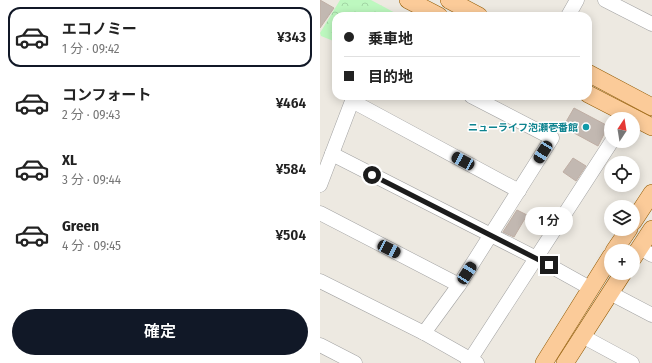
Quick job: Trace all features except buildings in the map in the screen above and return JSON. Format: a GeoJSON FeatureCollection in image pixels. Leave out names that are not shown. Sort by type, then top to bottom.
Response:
{"type":"FeatureCollection","features":[{"type":"Feature","properties":{"kind":"main road"},"geometry":{"type":"LineString","coordinates":[[408,0],[431,12]]}},
{"type":"Feature","properties":{"kind":"main road"},"geometry":{"type":"LineString","coordinates":[[449,0],[472,12]]}},
{"type":"Feature","properties":{"kind":"main road"},"geometry":{"type":"LineString","coordinates":[[592,75],[652,107]]}},
{"type":"Feature","properties":{"kind":"main road"},"geometry":{"type":"LineString","coordinates":[[592,96],[619,112]]}},
{"type":"Feature","properties":{"kind":"main road"},"geometry":{"type":"LineString","coordinates":[[640,122],[652,127]]}},
{"type":"Feature","properties":{"kind":"main road"},"geometry":{"type":"LineString","coordinates":[[640,211],[652,193]]}},
{"type":"Feature","properties":{"kind":"main road"},"geometry":{"type":"LineString","coordinates":[[642,254],[652,229]]}},
{"type":"Feature","properties":{"kind":"main road"},"geometry":{"type":"LineString","coordinates":[[544,363],[604,267]]}},
{"type":"Feature","properties":{"kind":"main road"},"geometry":{"type":"LineString","coordinates":[[565,363],[619,280]]}},
{"type":"Feature","properties":{"kind":"street"},"geometry":{"type":"LineString","coordinates":[[570,12],[577,0]]}},
{"type":"Feature","properties":{"kind":"street"},"geometry":{"type":"LineString","coordinates":[[605,0],[652,24]]}},
{"type":"Feature","properties":{"kind":"street"},"geometry":{"type":"LineString","coordinates":[[320,185],[353,100]]}},
{"type":"Feature","properties":{"kind":"street"},"geometry":{"type":"LineString","coordinates":[[355,100],[519,191]]}},
{"type":"Feature","properties":{"kind":"street"},"geometry":{"type":"LineString","coordinates":[[424,333],[459,285],[552,138],[479,100]]}},
{"type":"Feature","properties":{"kind":"street"},"geometry":{"type":"LineString","coordinates":[[320,281],[424,333],[472,362],[536,258],[607,148]]}},
{"type":"Feature","properties":{"kind":"street"},"geometry":{"type":"LineString","coordinates":[[332,154],[536,258],[590,288]]}},
{"type":"Feature","properties":{"kind":"street"},"geometry":{"type":"LineString","coordinates":[[320,213],[459,285]]}},
{"type":"Feature","properties":{"kind":"street"},"geometry":{"type":"LineString","coordinates":[[610,293],[652,315]]}},
{"type":"Feature","properties":{"kind":"street"},"geometry":{"type":"LineString","coordinates":[[582,336],[632,363]]}},
{"type":"Feature","properties":{"kind":"street"},"geometry":{"type":"LineString","coordinates":[[320,345],[355,363]]}},
{"type":"Feature","properties":{"kind":"green space"},"geometry":{"type":"Polygon","coordinates":[[[340,0],[371,0],[394,12],[333,12],[340,0]]]}},
{"type":"Feature","properties":{"kind":"green space"},"geometry":{"type":"Polygon","coordinates":[[[332,13],[332,40],[321,36],[320,33],[332,13]]]}},
{"type":"Feature","properties":{"kind":"place","name":"ニューライフ泡瀬壱番館"},"geometry":{"type":"Point","coordinates":[586,127]}},
{"type":"Feature","properties":{"kind":"route"},"geometry":{"type":"LineString","coordinates":[[372,175],[549,265]]}}]}
